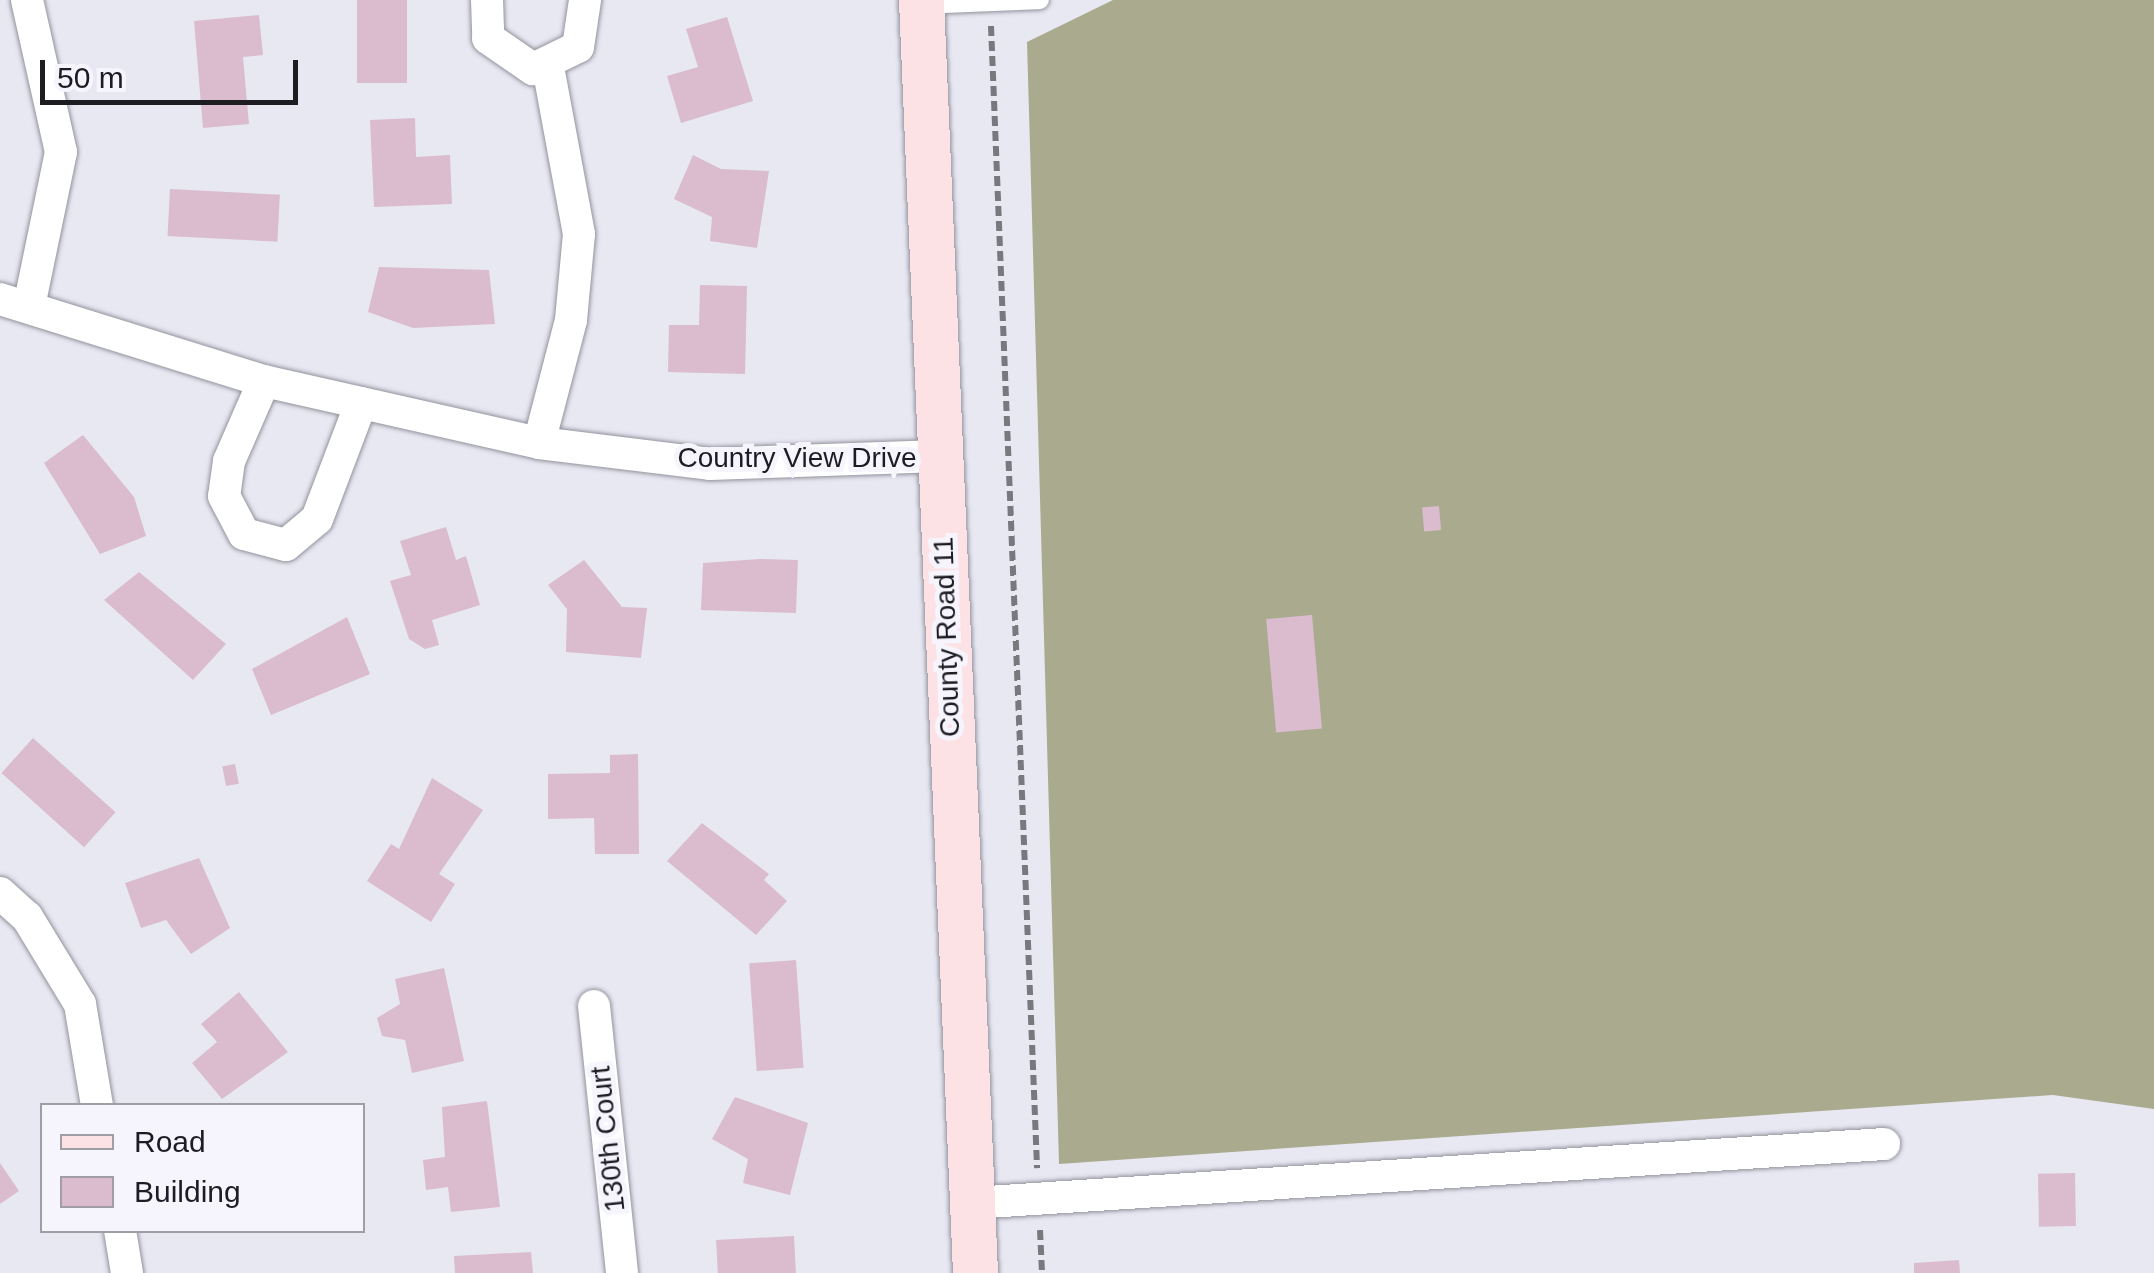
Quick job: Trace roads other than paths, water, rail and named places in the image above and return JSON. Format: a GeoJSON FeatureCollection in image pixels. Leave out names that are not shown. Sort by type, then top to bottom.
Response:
{"type":"FeatureCollection","features":[{"type":"Feature","properties":{"kind":"street"},"geometry":{"type":"LineString","coordinates":[[14,303],[61,152],[27,0]]}},
{"type":"Feature","properties":{"kind":"street"},"geometry":{"type":"LineString","coordinates":[[487,0],[484,20],[500,54],[548,67]]}},
{"type":"Feature","properties":{"kind":"street"},"geometry":{"type":"LineString","coordinates":[[548,67],[583,38],[585,0]]}},
{"type":"Feature","properties":{"kind":"street","name":"County Road 11"},"geometry":{"type":"LineString","coordinates":[[921,2],[975,1273]]}},
{"type":"Feature","properties":{"kind":"street"},"geometry":{"type":"LineString","coordinates":[[539,443],[570,320],[579,234],[548,67]]}},
{"type":"Feature","properties":{"kind":"street","name":"Country View Drive"},"geometry":{"type":"LineString","coordinates":[[14,303],[264,381],[539,443],[710,464],[940,456]]}},
{"type":"Feature","properties":{"kind":"street"},"geometry":{"type":"LineString","coordinates":[[264,381],[224,496],[244,534],[286,545],[317,519],[360,402]]}},
{"type":"Feature","properties":{"kind":"street"},"geometry":{"type":"LineString","coordinates":[[0,893],[27,917],[80,1004],[97,1103]]}},
{"type":"Feature","properties":{"kind":"street","name":"130th Court"},"geometry":{"type":"LineString","coordinates":[[594,1006],[622,1273]]}},
{"type":"Feature","properties":{"kind":"street"},"geometry":{"type":"LineString","coordinates":[[972,1203],[1884,1144]]}},
{"type":"Feature","properties":{"kind":"street"},"geometry":{"type":"LineString","coordinates":[[120,1233],[127,1273]]}},
{"type":"Feature","properties":{"kind":"lane"},"geometry":{"type":"LineString","coordinates":[[921,2],[990,6],[1040,0]]}}]}
